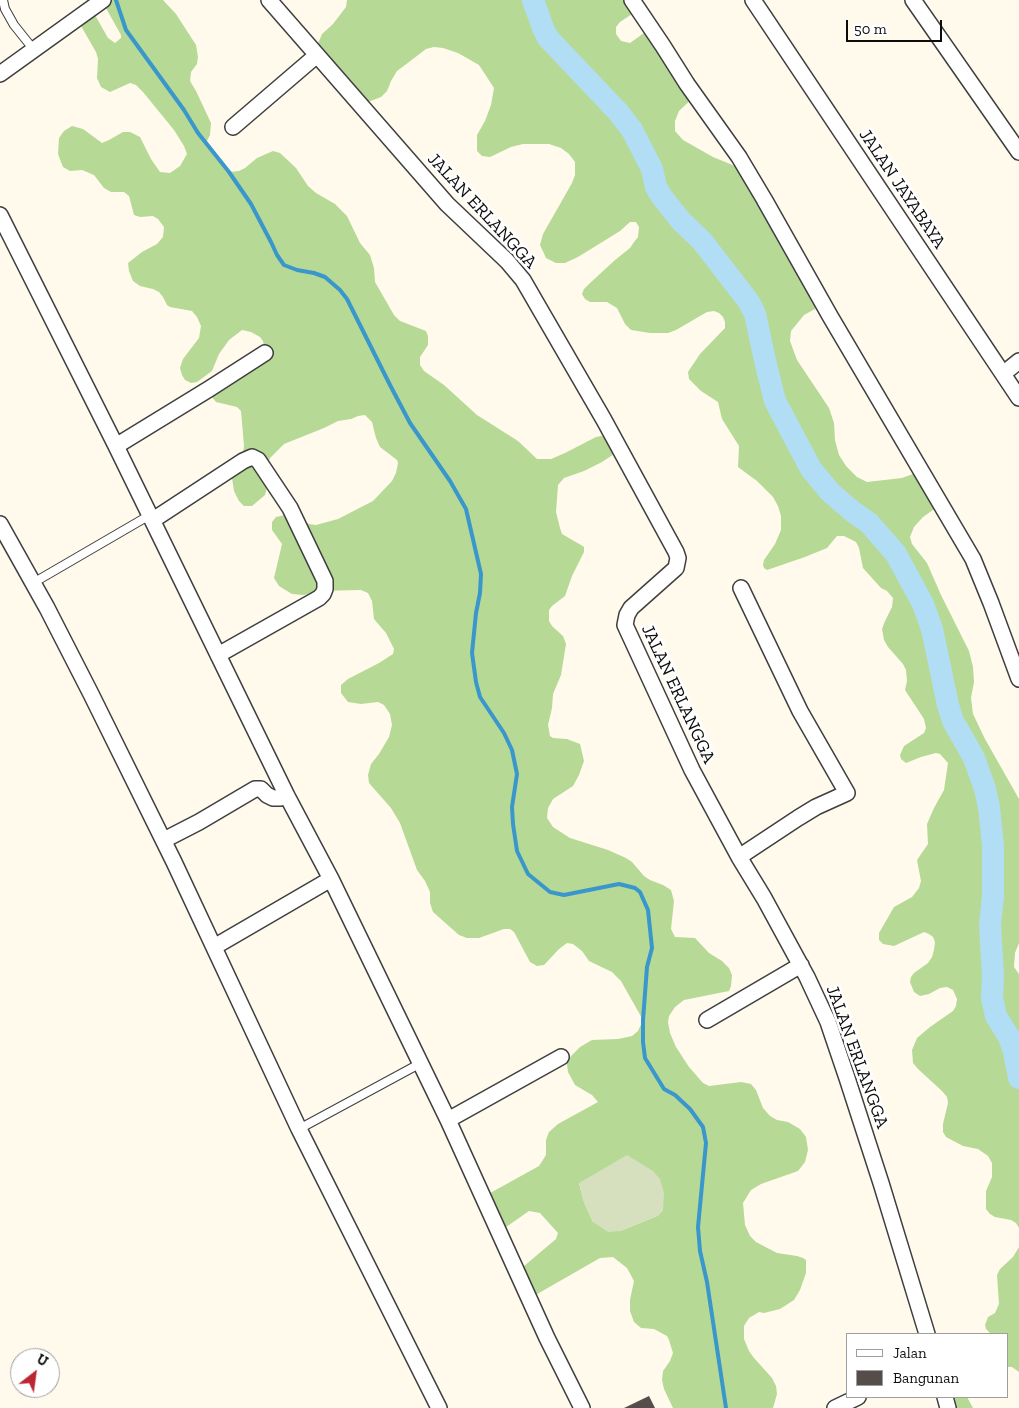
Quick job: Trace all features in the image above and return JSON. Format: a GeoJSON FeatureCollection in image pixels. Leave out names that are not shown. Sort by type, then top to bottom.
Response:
{"type":"FeatureCollection","features":[{"type":"Feature","properties":{"kind":"street"},"geometry":{"type":"LineString","coordinates":[[0,74],[102,0]]}},
{"type":"Feature","properties":{"kind":"street","name":"JALAN ERLANGGA"},"geometry":{"type":"LineString","coordinates":[[269,0],[447,204],[507,261],[522,280],[611,434],[676,552],[678,558],[676,568],[632,608],[627,615],[625,625],[692,770],[738,857],[764,898],[828,1022],[884,1193],[927,1333]]}},
{"type":"Feature","properties":{"kind":"street"},"geometry":{"type":"LineString","coordinates":[[632,0],[687,84],[739,157],[973,559],[1019,679]]}},
{"type":"Feature","properties":{"kind":"street","name":"JALAN JAYABAYA"},"geometry":{"type":"LineString","coordinates":[[752,0],[1019,398]]}},
{"type":"Feature","properties":{"kind":"street"},"geometry":{"type":"LineString","coordinates":[[912,0],[1019,152]]}},
{"type":"Feature","properties":{"kind":"street"},"geometry":{"type":"LineString","coordinates":[[233,127],[317,55]]}},
{"type":"Feature","properties":{"kind":"street"},"geometry":{"type":"LineString","coordinates":[[0,215],[4,232],[116,446],[287,796],[331,879],[421,1063],[547,1338],[582,1408]]}},
{"type":"Feature","properties":{"kind":"street"},"geometry":{"type":"LineString","coordinates":[[116,446],[265,353]]}},
{"type":"Feature","properties":{"kind":"street"},"geometry":{"type":"LineString","coordinates":[[1003,374],[1019,361]]}},
{"type":"Feature","properties":{"kind":"street"},"geometry":{"type":"LineString","coordinates":[[152,518],[252,457],[258,460],[290,508],[325,581],[323,594],[218,655]]}},
{"type":"Feature","properties":{"kind":"street"},"geometry":{"type":"LineString","coordinates":[[0,524],[91,694],[164,840],[299,1129],[439,1408]]}},
{"type":"Feature","properties":{"kind":"street"},"geometry":{"type":"LineString","coordinates":[[738,857],[816,807],[847,793],[800,711],[741,588]]}},
{"type":"Feature","properties":{"kind":"street"},"geometry":{"type":"LineString","coordinates":[[164,840],[255,789],[261,789],[273,798],[287,796]]}},
{"type":"Feature","properties":{"kind":"street"},"geometry":{"type":"LineString","coordinates":[[214,947],[331,879]]}},
{"type":"Feature","properties":{"kind":"street"},"geometry":{"type":"LineString","coordinates":[[706,1020],[800,965]]}},
{"type":"Feature","properties":{"kind":"street"},"geometry":{"type":"LineString","coordinates":[[448,1120],[560,1057]]}},
{"type":"Feature","properties":{"kind":"street"},"geometry":{"type":"LineString","coordinates":[[835,1408],[856,1398]]}},
{"type":"Feature","properties":{"kind":"lane"},"geometry":{"type":"LineString","coordinates":[[3,0],[5,9],[14,25],[34,50]]}},
{"type":"Feature","properties":{"kind":"lane"},"geometry":{"type":"LineString","coordinates":[[33,583],[152,518]]}},
{"type":"Feature","properties":{"kind":"lane"},"geometry":{"type":"LineString","coordinates":[[299,1129],[421,1063]]}},
{"type":"Feature","properties":{"kind":"green space"},"geometry":{"type":"Polygon","coordinates":[[[163,0],[176,14],[196,45],[197,64],[191,72],[190,81],[211,123],[210,135],[206,143],[229,172],[239,171],[257,158],[273,151],[280,153],[296,168],[308,186],[335,204],[347,216],[360,243],[370,255],[374,268],[375,282],[394,315],[400,321],[426,331],[428,345],[420,357],[420,365],[424,371],[444,385],[477,415],[518,441],[537,459],[551,459],[596,437],[611,434],[620,450],[584,471],[564,478],[558,485],[556,512],[562,534],[584,547],[584,552],[572,576],[565,596],[549,610],[549,621],[563,636],[566,644],[561,675],[553,694],[548,725],[550,736],[553,738],[567,739],[580,744],[584,761],[573,786],[553,799],[548,808],[547,818],[553,827],[570,838],[626,858],[644,876],[671,890],[674,901],[671,929],[675,937],[695,938],[709,953],[729,968],[732,975],[729,991],[684,1000],[675,1007],[669,1016],[668,1022],[676,1047],[689,1067],[703,1083],[709,1086],[741,1082],[751,1084],[756,1090],[763,1108],[770,1116],[777,1120],[788,1122],[800,1129],[806,1137],[808,1150],[805,1162],[798,1171],[761,1184],[751,1190],[743,1203],[745,1225],[750,1236],[756,1242],[777,1253],[797,1256],[806,1260],[806,1273],[794,1300],[780,1309],[764,1313],[759,1312],[749,1318],[744,1326],[744,1339],[749,1351],[772,1378],[776,1386],[777,1394],[773,1408],[673,1408],[662,1380],[663,1371],[673,1353],[669,1340],[667,1336],[654,1329],[641,1328],[634,1322],[630,1311],[630,1300],[634,1281],[627,1268],[613,1257],[600,1258],[532,1297],[517,1272],[556,1239],[558,1233],[540,1213],[529,1211],[499,1232],[483,1197],[539,1166],[546,1155],[546,1140],[549,1132],[558,1124],[598,1102],[592,1095],[575,1085],[568,1072],[567,1064],[571,1056],[580,1047],[592,1040],[618,1039],[632,1036],[638,1031],[643,1020],[621,981],[612,972],[589,961],[582,951],[573,944],[567,943],[544,965],[537,966],[530,962],[514,932],[510,929],[504,929],[479,938],[467,938],[459,935],[433,912],[430,903],[430,892],[417,870],[400,823],[391,808],[369,783],[368,775],[371,764],[389,737],[392,725],[390,714],[384,705],[378,702],[361,704],[348,702],[341,693],[341,685],[348,679],[393,654],[394,649],[386,633],[374,619],[372,601],[368,593],[361,590],[317,591],[304,595],[292,594],[279,586],[274,578],[282,544],[272,530],[272,522],[276,517],[285,515],[295,516],[309,524],[316,525],[338,519],[373,501],[392,481],[396,473],[397,460],[380,447],[372,422],[365,415],[338,421],[284,444],[270,458],[267,466],[268,483],[265,495],[252,506],[244,506],[239,501],[234,491],[232,478],[234,469],[243,454],[241,411],[237,407],[216,402],[211,396],[266,355],[263,341],[251,332],[242,330],[229,340],[219,354],[212,371],[197,382],[191,383],[185,380],[180,368],[183,359],[199,338],[201,326],[197,317],[192,311],[167,305],[159,292],[140,286],[133,281],[129,271],[128,263],[142,252],[157,244],[163,237],[164,227],[153,216],[140,217],[134,215],[129,196],[124,192],[111,192],[104,188],[94,175],[82,170],[70,171],[63,167],[58,154],[59,138],[64,131],[72,126],[83,129],[102,143],[123,132],[130,132],[140,137],[160,172],[170,173],[180,166],[187,154],[174,130],[136,85],[130,83],[110,92],[101,87],[97,78],[98,59],[96,52],[77,19],[91,8],[108,38],[115,43],[121,38],[121,35],[102,1],[163,0]],[[579,1183],[584,1202],[593,1222],[620,1231],[657,1216],[663,1210],[579,1183]]]}},
{"type":"Feature","properties":{"kind":"green space"},"geometry":{"type":"Polygon","coordinates":[[[347,0],[632,0],[638,10],[620,22],[616,27],[616,34],[621,41],[630,43],[651,28],[695,96],[679,111],[675,121],[675,131],[683,140],[713,157],[747,171],[820,298],[815,309],[804,315],[791,331],[790,341],[797,360],[829,408],[834,423],[835,440],[839,455],[846,466],[857,477],[867,482],[902,478],[921,471],[940,505],[923,517],[914,527],[910,537],[912,544],[927,563],[969,651],[974,682],[971,698],[973,714],[1019,799],[1019,943],[1015,953],[1014,967],[1019,974],[1019,1228],[1011,1220],[995,1217],[986,1209],[986,1191],[992,1177],[992,1163],[988,1156],[978,1149],[963,1146],[946,1137],[943,1132],[943,1124],[948,1103],[947,1097],[913,1063],[912,1050],[917,1038],[953,1011],[956,1006],[957,999],[953,990],[947,987],[940,988],[920,996],[914,992],[910,982],[914,973],[928,963],[932,957],[935,942],[933,937],[924,932],[894,946],[883,944],[879,940],[879,933],[894,907],[912,897],[919,888],[921,881],[917,860],[928,844],[927,824],[944,790],[948,763],[940,754],[936,753],[906,763],[901,759],[900,755],[904,746],[924,733],[926,728],[924,719],[905,690],[907,681],[906,670],[884,640],[882,629],[892,607],[893,598],[863,568],[856,542],[844,536],[837,536],[827,548],[805,557],[767,570],[764,568],[764,560],[775,544],[781,530],[781,516],[778,506],[773,497],[757,481],[738,467],[739,446],[722,419],[718,402],[701,391],[689,379],[688,372],[700,354],[725,328],[723,317],[714,311],[707,312],[668,333],[650,333],[631,330],[625,324],[617,308],[607,302],[590,302],[585,299],[582,294],[584,289],[630,248],[638,237],[639,227],[636,222],[630,222],[620,231],[565,263],[556,263],[546,258],[540,245],[543,234],[575,175],[575,162],[569,154],[561,148],[549,144],[523,144],[511,147],[490,157],[482,156],[477,151],[477,135],[491,105],[494,88],[479,65],[458,53],[443,48],[434,47],[426,49],[397,71],[387,91],[381,97],[368,102],[357,101],[317,46],[322,34],[333,24],[346,7],[347,0]]]}},
{"type":"Feature","properties":{"kind":"green space"},"geometry":{"type":"Polygon","coordinates":[[[627,1155],[653,1171],[660,1179],[664,1193],[663,1210],[657,1216],[620,1231],[608,1232],[593,1222],[584,1202],[579,1183],[627,1155]]]}},
{"type":"Feature","properties":{"kind":"green space"},"geometry":{"type":"Polygon","coordinates":[[[1019,1247],[1019,1372],[1009,1367],[1009,1333],[990,1333],[985,1325],[988,1317],[995,1313],[999,1304],[997,1275],[1000,1269],[1013,1257],[1019,1247]]]}},
{"type":"Feature","properties":{"kind":"green space"},"geometry":{"type":"Polygon","coordinates":[[[945,1398],[968,1398],[973,1408],[948,1408],[945,1398]]]}},
{"type":"Feature","properties":{"kind":"building"},"geometry":{"type":"Polygon","coordinates":[[[649,1396],[655,1408],[624,1408],[649,1396]]]}},
{"type":"Feature","properties":{"kind":"waterway"},"geometry":{"type":"LineString","coordinates":[[116,0],[126,30],[184,110],[198,133],[229,172],[251,204],[284,265],[325,277],[347,299],[410,423],[450,481],[466,509],[481,574],[472,653],[476,682],[480,697],[504,733],[512,750],[517,774],[512,807],[513,824],[517,851],[528,874],[550,892],[564,895],[619,884],[635,888],[640,892],[648,910],[652,948],[647,967],[643,1020],[645,1058],[664,1089],[675,1095],[690,1109],[703,1127],[706,1143],[698,1227],[700,1251],[707,1282],[726,1408]]}},
{"type":"Feature","properties":{"kind":"waterway"},"geometry":{"type":"LineString","coordinates":[[533,0],[548,38],[619,113],[632,130],[652,169],[656,187],[662,197],[681,221],[702,241],[749,302],[755,314],[775,401],[811,469],[830,492],[869,523],[896,554],[923,604],[932,629],[953,721],[974,758],[989,807],[993,846],[993,896],[990,925],[993,976],[992,998],[996,1016],[1009,1037],[1019,1078]]}}]}
